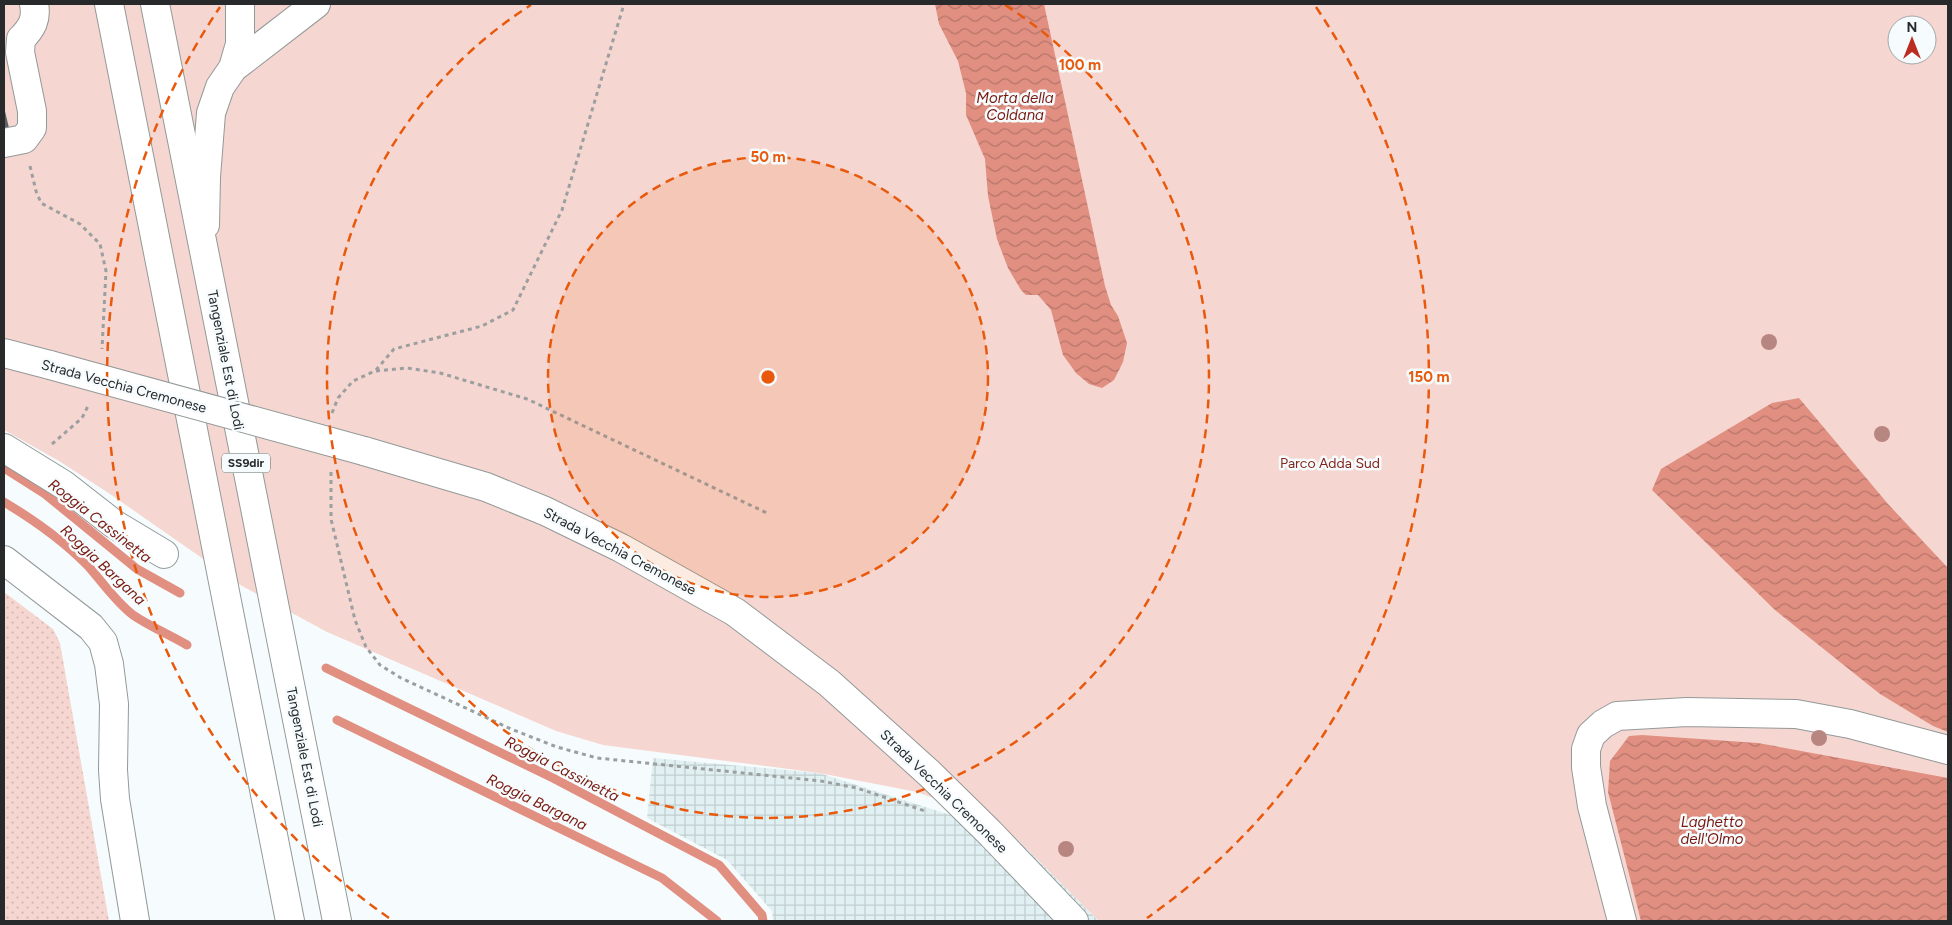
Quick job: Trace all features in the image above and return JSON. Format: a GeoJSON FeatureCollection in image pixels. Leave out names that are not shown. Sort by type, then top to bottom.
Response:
{"type":"FeatureCollection","features":[{"type":"Feature","properties":{"kind":"main road"},"geometry":{"type":"LineString","coordinates":[[14,141],[32,128],[32,111],[20,52],[21,39],[30,29],[36,16],[34,4]]}},
{"type":"Feature","properties":{"kind":"main road","name":"SS9dir"},"geometry":{"type":"LineString","coordinates":[[110,4],[290,921]]}},
{"type":"Feature","properties":{"kind":"main road","name":"Tangenziale Est di Lodi"},"geometry":{"type":"LineString","coordinates":[[155,4],[337,921]]}},
{"type":"Feature","properties":{"kind":"main road"},"geometry":{"type":"LineString","coordinates":[[205,254],[206,177],[211,113],[220,87],[233,68],[240,44],[240,4]]}},
{"type":"Feature","properties":{"kind":"main road"},"geometry":{"type":"LineString","coordinates":[[233,68],[316,4]]}},
{"type":"Feature","properties":{"kind":"main road","name":"Strada Vecchia Cremonese"},"geometry":{"type":"LineString","coordinates":[[4,353],[364,451],[486,487],[545,511],[621,548],[735,612],[836,689],[936,780],[990,833],[1065,920]]}},
{"type":"Feature","properties":{"kind":"main road"},"geometry":{"type":"LineString","coordinates":[[15,454],[64,485],[114,524],[164,554]]}},
{"type":"Feature","properties":{"kind":"main road"},"geometry":{"type":"LineString","coordinates":[[4,560],[91,627],[103,642],[109,664],[114,704],[113,770],[115,799],[135,921]]}},
{"type":"Feature","properties":{"kind":"main road"},"geometry":{"type":"LineString","coordinates":[[1622,921],[1592,806],[1586,767],[1586,750],[1591,735],[1602,724],[1617,716],[1686,712],[1796,714],[1850,724],[1948,750]]}},
{"type":"Feature","properties":{"kind":"path"},"geometry":{"type":"LineString","coordinates":[[375,371],[394,349],[482,326],[513,310],[562,210],[624,4]]}},
{"type":"Feature","properties":{"kind":"path"},"geometry":{"type":"LineString","coordinates":[[14,141],[41,203],[80,224],[100,244],[106,271],[104,342],[102,351]]}},
{"type":"Feature","properties":{"kind":"path"},"geometry":{"type":"LineString","coordinates":[[330,418],[338,398],[353,381],[375,371],[406,368],[440,373],[527,399],[769,514]]}},
{"type":"Feature","properties":{"kind":"path"},"geometry":{"type":"LineString","coordinates":[[15,454],[66,434],[82,418],[89,403]]}},
{"type":"Feature","properties":{"kind":"path"},"geometry":{"type":"LineString","coordinates":[[331,464],[331,519],[355,620],[366,647],[380,665],[401,678],[511,729],[597,758],[821,781],[857,788],[928,812]]}},
{"type":"Feature","properties":{"kind":"shaded area"},"geometry":{"type":"Polygon","coordinates":[[[653,758],[819,773],[1013,835],[1099,921],[773,921],[772,911],[727,860],[647,818],[653,758]]]}},
{"type":"Feature","properties":{"kind":"green space","name":"Parco Adda Sud"},"geometry":{"type":"Polygon","coordinates":[[[4,4],[1948,4],[1948,921],[1099,921],[1013,835],[966,810],[917,792],[819,773],[603,745],[556,731],[327,632],[242,586],[110,494],[59,461],[4,430],[4,4]]]}},
{"type":"Feature","properties":{"kind":"green space"},"geometry":{"type":"Polygon","coordinates":[[[4,592],[53,629],[60,643],[109,921],[4,921],[4,592]]]}},
{"type":"Feature","properties":{"kind":"water","name":"Morta della Coldana"},"geometry":{"type":"Polygon","coordinates":[[[935,4],[1044,4],[1105,286],[1127,343],[1123,362],[1114,380],[1102,388],[1089,384],[1076,373],[1063,355],[1051,310],[1038,295],[1026,295],[1008,268],[997,239],[988,196],[985,159],[966,115],[966,93],[958,61],[939,24],[935,4]]]}},
{"type":"Feature","properties":{"kind":"water"},"geometry":{"type":"Polygon","coordinates":[[[1799,398],[1888,504],[1948,568],[1948,732],[1933,726],[1880,694],[1775,610],[1652,490],[1661,469],[1772,403],[1799,398]]]}},
{"type":"Feature","properties":{"kind":"water","name":"Laghetto dell'Olmo"},"geometry":{"type":"Polygon","coordinates":[[[1642,735],[1758,743],[1948,778],[1948,921],[1641,921],[1608,792],[1610,761],[1629,736],[1642,735]]]}},
{"type":"Feature","properties":{"kind":"building"},"geometry":{"type":"Polygon","coordinates":[[[4,107],[9,128],[4,130],[4,107]]]}},
{"type":"Feature","properties":{"kind":"waterway","name":"Roggia Cassinetta"},"geometry":{"type":"LineString","coordinates":[[4,468],[45,494],[137,569],[180,593]]}},
{"type":"Feature","properties":{"kind":"waterway","name":"Roggia Bargana"},"geometry":{"type":"LineString","coordinates":[[4,502],[69,548],[133,615],[187,645]]}},
{"type":"Feature","properties":{"kind":"waterway","name":"Roggia Cassinetta"},"geometry":{"type":"LineString","coordinates":[[326,668],[553,778],[719,865],[762,915],[763,921]]}},
{"type":"Feature","properties":{"kind":"waterway","name":"Roggia Bargana"},"geometry":{"type":"LineString","coordinates":[[337,720],[662,878],[717,921]]}}]}
